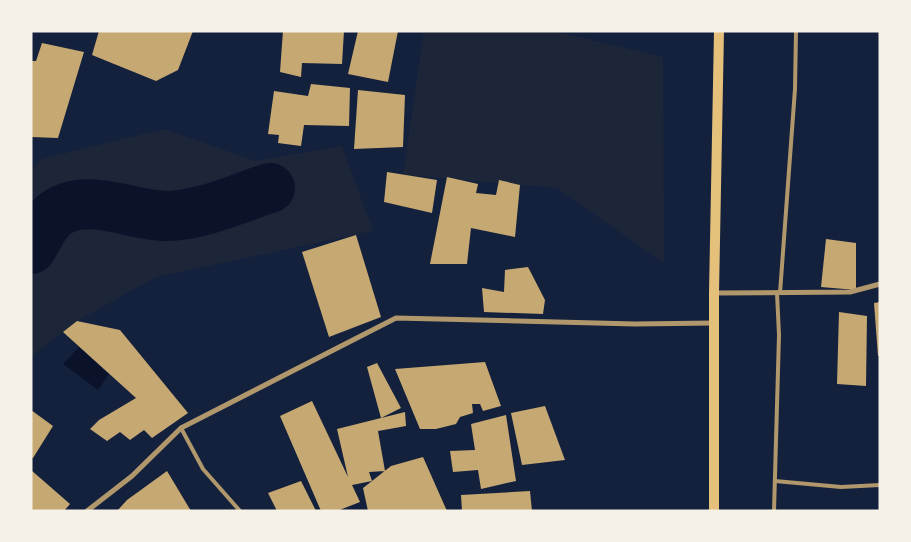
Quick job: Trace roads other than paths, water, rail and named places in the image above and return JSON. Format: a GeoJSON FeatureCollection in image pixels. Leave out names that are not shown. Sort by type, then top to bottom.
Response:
{"type":"FeatureCollection","features":[{"type":"Feature","properties":{"kind":"main road"},"geometry":{"type":"LineString","coordinates":[[714,511],[714,293],[719,31]]}},
{"type":"Feature","properties":{"kind":"street"},"geometry":{"type":"LineString","coordinates":[[714,293],[850,292],[880,284]]}},
{"type":"Feature","properties":{"kind":"street"},"geometry":{"type":"LineString","coordinates":[[86,511],[132,476],[181,428],[396,318],[635,324],[714,323]]}},
{"type":"Feature","properties":{"kind":"lane"},"geometry":{"type":"LineString","coordinates":[[774,511],[779,335],[778,293],[795,89],[796,31]]}},
{"type":"Feature","properties":{"kind":"lane"},"geometry":{"type":"LineString","coordinates":[[181,428],[203,468],[240,511]]}},
{"type":"Feature","properties":{"kind":"lane"},"geometry":{"type":"LineString","coordinates":[[775,481],[841,487],[880,485]]}},
{"type":"Feature","properties":{"kind":"waterway"},"geometry":{"type":"LineString","coordinates":[[31,249],[51,217],[68,207],[81,205],[110,206],[153,215],[179,215],[205,210],[270,188]]}}]}
